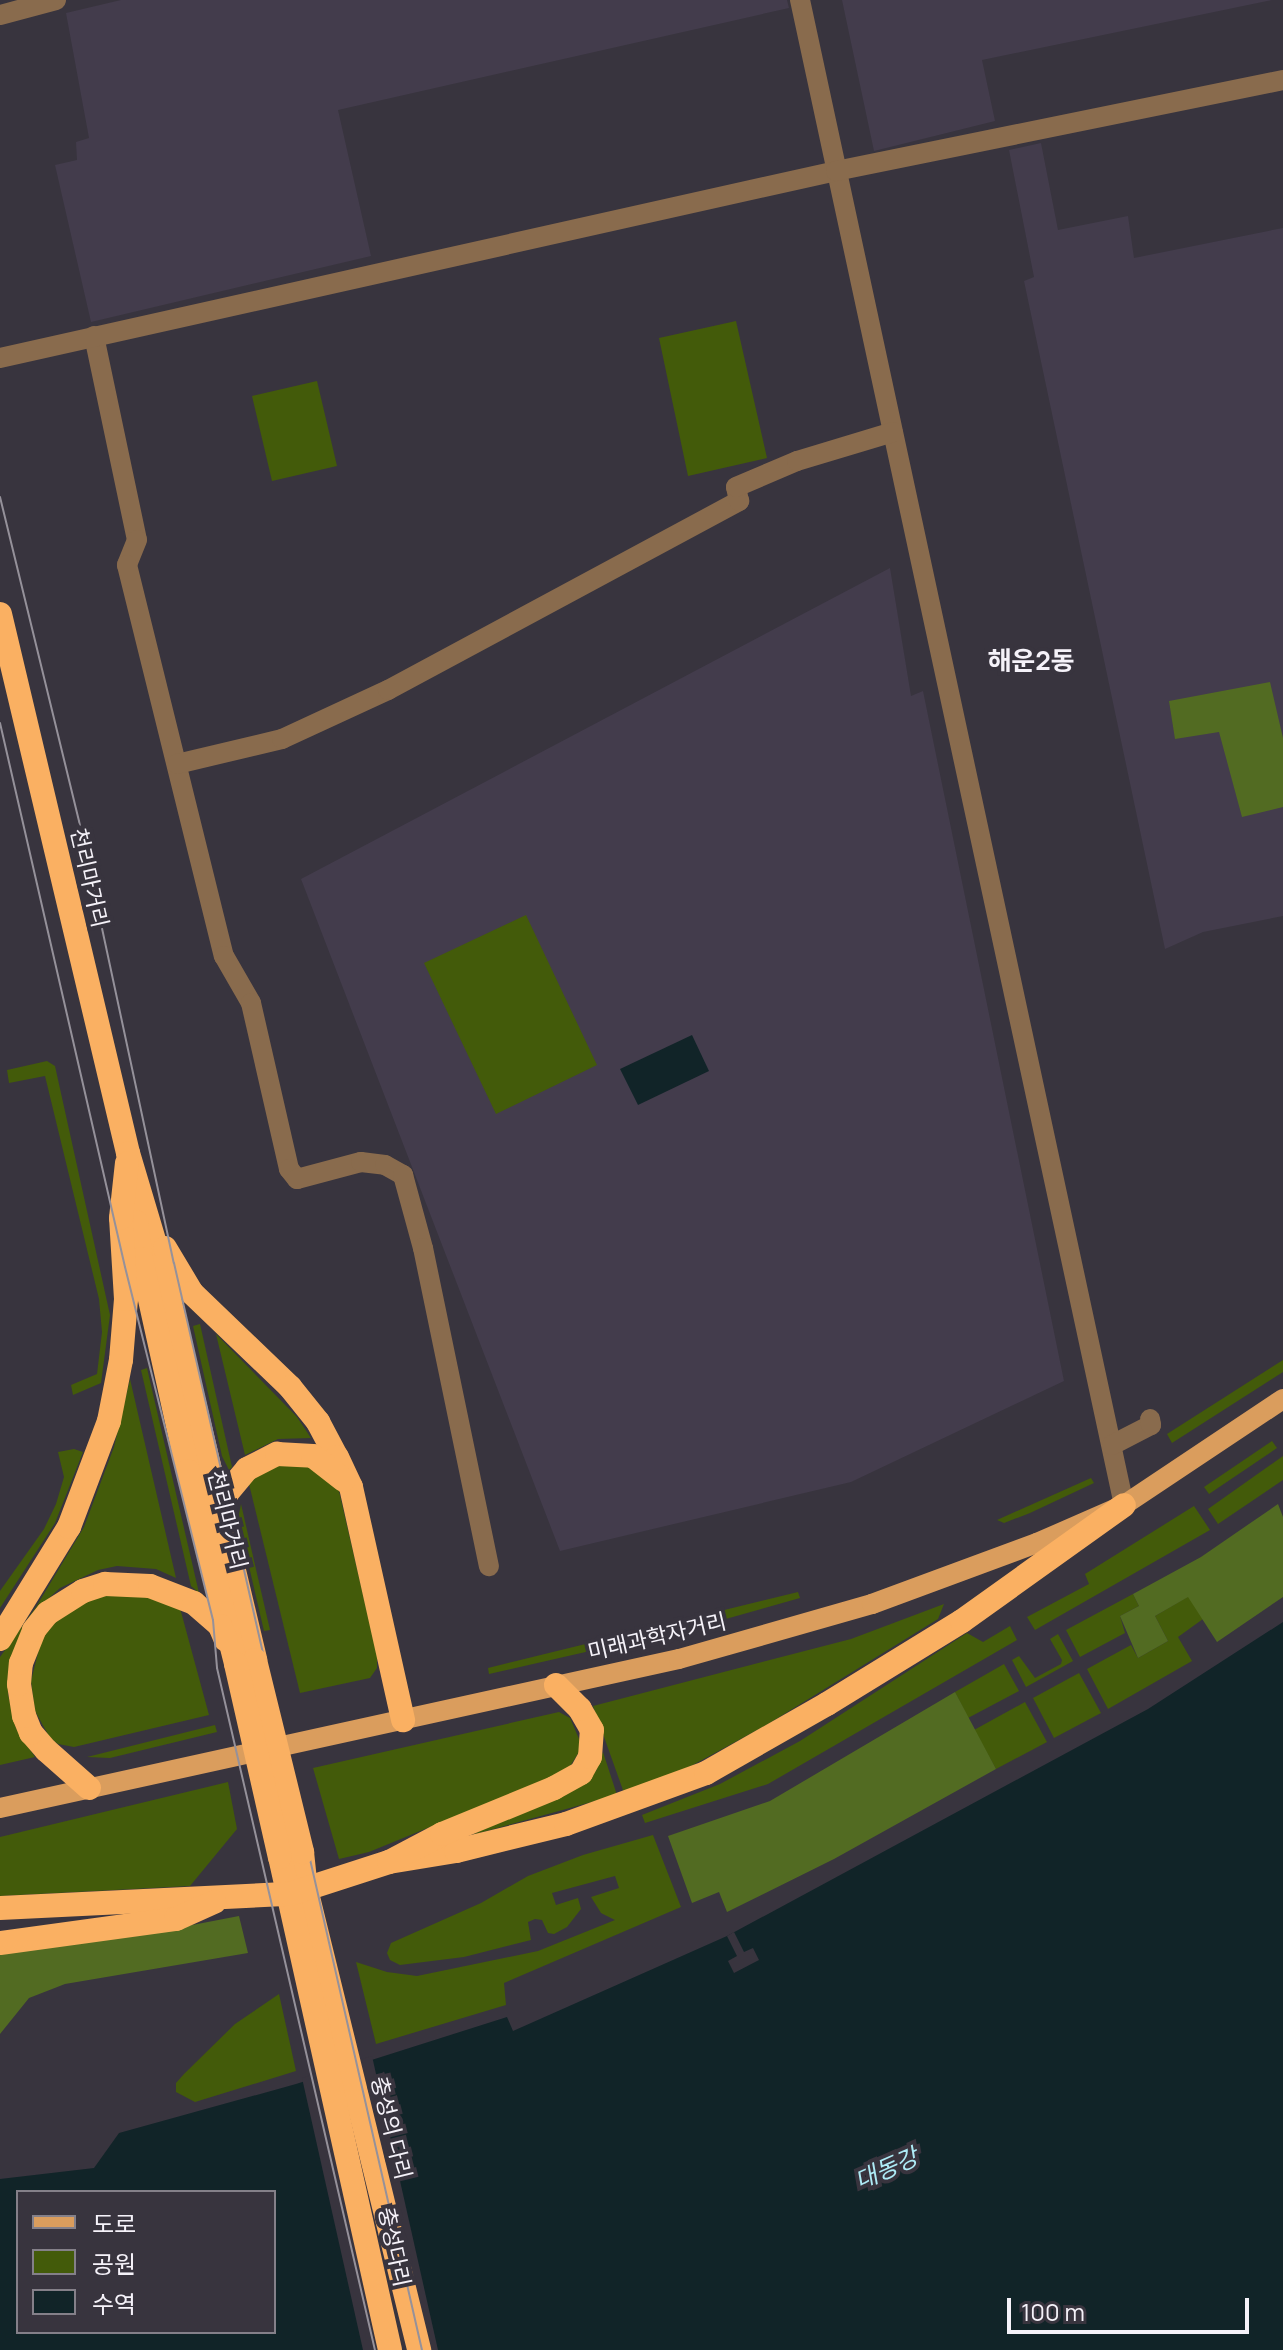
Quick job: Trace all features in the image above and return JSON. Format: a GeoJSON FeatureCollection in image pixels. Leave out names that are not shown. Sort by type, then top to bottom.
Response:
{"type":"FeatureCollection","features":[{"type":"Feature","properties":{"kind":"highway","name":"천리마거리"},"geometry":{"type":"LineString","coordinates":[[0,614],[128,1153],[161,1264],[220,1509],[245,1662]]}},
{"type":"Feature","properties":{"kind":"highway","name":"천리마거리"},"geometry":{"type":"LineString","coordinates":[[128,1153],[141,1259],[245,1662]]}},
{"type":"Feature","properties":{"kind":"highway"},"geometry":{"type":"LineString","coordinates":[[128,1153],[166,1252],[192,1293],[290,1387],[318,1422],[351,1487],[403,1720]]}},
{"type":"Feature","properties":{"kind":"highway"},"geometry":{"type":"LineString","coordinates":[[0,1639],[69,1527],[109,1421],[121,1360],[125,1313],[121,1218],[128,1153]]}},
{"type":"Feature","properties":{"kind":"highway"},"geometry":{"type":"LineString","coordinates":[[220,1509],[227,1493],[247,1469],[277,1454],[313,1456],[351,1487]]}},
{"type":"Feature","properties":{"kind":"highway"},"geometry":{"type":"LineString","coordinates":[[0,1908],[298,1892],[389,1862],[456,1851],[566,1824],[706,1773],[962,1621],[1124,1505]]}},
{"type":"Feature","properties":{"kind":"highway"},"geometry":{"type":"LineString","coordinates":[[89,1788],[46,1750],[31,1733],[24,1716],[19,1684],[21,1663],[34,1630],[48,1613],[83,1591],[105,1584],[150,1586],[194,1603],[220,1626],[245,1662],[304,1919]]}},
{"type":"Feature","properties":{"kind":"highway"},"geometry":{"type":"LineString","coordinates":[[389,1862],[442,1834],[554,1788],[581,1773],[590,1757],[592,1730],[580,1709],[556,1685]]}},
{"type":"Feature","properties":{"kind":"highway"},"geometry":{"type":"LineString","coordinates":[[0,1943],[176,1919],[227,1896]]}},
{"type":"Feature","properties":{"kind":"highway","name":"충성다리"},"geometry":{"type":"LineString","coordinates":[[304,1919],[390,2350]]}},
{"type":"Feature","properties":{"kind":"highway","name":"충성의 다리"},"geometry":{"type":"LineString","coordinates":[[304,1919],[419,2350]]}},
{"type":"Feature","properties":{"kind":"main road","name":"미래과학자거리"},"geometry":{"type":"LineString","coordinates":[[0,1808],[679,1659],[872,1604],[1037,1543],[1124,1505],[1283,1399]]}},
{"type":"Feature","properties":{"kind":"street"},"geometry":{"type":"LineString","coordinates":[[0,15],[56,0]]}},
{"type":"Feature","properties":{"kind":"street"},"geometry":{"type":"LineString","coordinates":[[800,0],[1124,1505]]}},
{"type":"Feature","properties":{"kind":"street"},"geometry":{"type":"LineString","coordinates":[[0,358],[836,171],[1283,80]]}},
{"type":"Feature","properties":{"kind":"street"},"geometry":{"type":"LineString","coordinates":[[94,336],[137,540],[127,565],[224,956],[251,1003],[289,1169],[297,1179],[361,1162],[385,1165],[403,1175],[423,1248],[489,1566]]}},
{"type":"Feature","properties":{"kind":"street"},"geometry":{"type":"LineString","coordinates":[[177,764],[296,733],[388,690],[739,501],[736,487],[797,461],[893,432]]}},
{"type":"Feature","properties":{"kind":"street"},"geometry":{"type":"LineString","coordinates":[[1112,1445],[1151,1425],[1150,1419]]}},
{"type":"Feature","properties":{"kind":"shaded area"},"geometry":{"type":"Polygon","coordinates":[[[121,0],[787,0],[789,8],[338,110],[371,256],[91,322],[55,165],[77,160],[76,142],[89,138],[66,13],[121,0]]]}},
{"type":"Feature","properties":{"kind":"shaded area"},"geometry":{"type":"Polygon","coordinates":[[[842,0],[1272,0],[982,60],[995,121],[874,151],[842,0]]]}},
{"type":"Feature","properties":{"kind":"shaded area"},"geometry":{"type":"Polygon","coordinates":[[[1041,143],[1058,230],[1128,216],[1134,258],[1283,228],[1283,916],[1203,932],[1165,949],[1024,281],[1034,277],[1009,150],[1041,143]]]}},
{"type":"Feature","properties":{"kind":"shaded area"},"geometry":{"type":"Polygon","coordinates":[[[890,568],[911,696],[923,691],[1064,1381],[851,1482],[560,1551],[301,879],[890,568]]]}},
{"type":"Feature","properties":{"kind":"green space"},"geometry":{"type":"Polygon","coordinates":[[[736,321],[767,458],[688,476],[659,338],[736,321]]]}},
{"type":"Feature","properties":{"kind":"green space"},"geometry":{"type":"Polygon","coordinates":[[[317,381],[337,466],[272,481],[252,396],[317,381]]]}},
{"type":"Feature","properties":{"kind":"green space"},"geometry":{"type":"Polygon","coordinates":[[[1270,682],[1283,738],[1283,807],[1242,817],[1219,732],[1175,739],[1169,701],[1270,682]]]}},
{"type":"Feature","properties":{"kind":"green space"},"geometry":{"type":"Polygon","coordinates":[[[526,915],[597,1065],[496,1114],[424,963],[526,915]]]}},
{"type":"Feature","properties":{"kind":"green space"},"geometry":{"type":"Polygon","coordinates":[[[47,1061],[55,1066],[110,1315],[101,1383],[73,1395],[71,1385],[97,1374],[102,1332],[99,1299],[45,1076],[9,1083],[7,1070],[47,1061]]]}},
{"type":"Feature","properties":{"kind":"green space"},"geometry":{"type":"Polygon","coordinates":[[[200,1324],[232,1467],[229,1470],[222,1456],[193,1326],[200,1324]]]}},
{"type":"Feature","properties":{"kind":"green space"},"geometry":{"type":"Polygon","coordinates":[[[216,1334],[297,1417],[311,1438],[278,1439],[245,1455],[216,1334]]]}},
{"type":"Feature","properties":{"kind":"green space"},"geometry":{"type":"Polygon","coordinates":[[[1283,1360],[1283,1372],[1172,1443],[1167,1434],[1283,1360]]]}},
{"type":"Feature","properties":{"kind":"green space"},"geometry":{"type":"Polygon","coordinates":[[[147,1368],[199,1593],[191,1586],[141,1370],[147,1368]]]}},
{"type":"Feature","properties":{"kind":"green space"},"geometry":{"type":"Polygon","coordinates":[[[130,1379],[176,1578],[156,1569],[117,1566],[98,1570],[60,1588],[37,1609],[11,1657],[8,1694],[16,1728],[35,1757],[0,1765],[0,1657],[36,1607],[84,1527],[114,1447],[130,1379]]]}},
{"type":"Feature","properties":{"kind":"green space"},"geometry":{"type":"Polygon","coordinates":[[[1272,1441],[1277,1448],[1209,1494],[1204,1487],[1272,1441]]]}},
{"type":"Feature","properties":{"kind":"green space"},"geometry":{"type":"Polygon","coordinates":[[[74,1449],[83,1452],[55,1523],[0,1608],[0,1591],[44,1529],[56,1504],[64,1477],[58,1452],[74,1449]]]}},
{"type":"Feature","properties":{"kind":"green space"},"geometry":{"type":"Polygon","coordinates":[[[1283,1456],[1283,1480],[1218,1524],[1208,1509],[1283,1456]]]}},
{"type":"Feature","properties":{"kind":"green space"},"geometry":{"type":"Polygon","coordinates":[[[279,1463],[310,1465],[338,1487],[377,1655],[377,1668],[370,1678],[300,1693],[249,1484],[263,1471],[279,1463]]]}},
{"type":"Feature","properties":{"kind":"green space"},"geometry":{"type":"Polygon","coordinates":[[[1091,1478],[1094,1483],[1030,1513],[1004,1523],[997,1520],[1091,1478]]]}},
{"type":"Feature","properties":{"kind":"green space"},"geometry":{"type":"Polygon","coordinates":[[[241,1504],[270,1630],[264,1631],[238,1519],[241,1504]]]}},
{"type":"Feature","properties":{"kind":"green space"},"geometry":{"type":"Polygon","coordinates":[[[1278,1504],[1283,1517],[1283,1597],[1217,1642],[1188,1597],[1155,1616],[1168,1641],[1138,1658],[1120,1616],[1139,1606],[1133,1594],[1201,1557],[1278,1504]]]}},
{"type":"Feature","properties":{"kind":"green space"},"geometry":{"type":"Polygon","coordinates":[[[1194,1506],[1210,1530],[1035,1630],[1027,1617],[1089,1584],[1085,1574],[1194,1506]]]}},
{"type":"Feature","properties":{"kind":"green space"},"geometry":{"type":"Polygon","coordinates":[[[132,1589],[180,1608],[209,1715],[74,1747],[58,1744],[50,1738],[35,1711],[31,1681],[42,1637],[73,1603],[132,1589]]]}},
{"type":"Feature","properties":{"kind":"green space"},"geometry":{"type":"Polygon","coordinates":[[[798,1592],[800,1598],[708,1624],[489,1674],[488,1668],[798,1592]]]}},
{"type":"Feature","properties":{"kind":"green space"},"geometry":{"type":"Polygon","coordinates":[[[1133,1594],[1139,1606],[1120,1616],[1125,1633],[1080,1657],[1066,1630],[1133,1594]]]}},
{"type":"Feature","properties":{"kind":"green space"},"geometry":{"type":"Polygon","coordinates":[[[1189,1596],[1203,1619],[1178,1637],[1192,1661],[1108,1709],[1087,1669],[1131,1645],[1138,1658],[1168,1641],[1155,1616],[1189,1596]]]}},
{"type":"Feature","properties":{"kind":"green space"},"geometry":{"type":"Polygon","coordinates":[[[944,1604],[938,1619],[768,1724],[691,1766],[624,1793],[593,1706],[851,1639],[944,1604]]]}},
{"type":"Feature","properties":{"kind":"green space"},"geometry":{"type":"Polygon","coordinates":[[[1010,1626],[1017,1640],[768,1784],[645,1823],[642,1815],[720,1784],[800,1741],[967,1633],[983,1642],[1010,1626]]]}},
{"type":"Feature","properties":{"kind":"green space"},"geometry":{"type":"Polygon","coordinates":[[[1058,1634],[1073,1661],[1026,1687],[1012,1660],[1019,1656],[1035,1678],[1061,1664],[1062,1660],[1050,1639],[1058,1634]]]}},
{"type":"Feature","properties":{"kind":"green space"},"geometry":{"type":"Polygon","coordinates":[[[1004,1664],[1019,1691],[968,1718],[955,1692],[1004,1664]]]}},
{"type":"Feature","properties":{"kind":"green space"},"geometry":{"type":"Polygon","coordinates":[[[1079,1673],[1101,1713],[1054,1738],[1033,1698],[1079,1673]]]}},
{"type":"Feature","properties":{"kind":"green space"},"geometry":{"type":"Polygon","coordinates":[[[955,1692],[996,1769],[834,1859],[727,1912],[719,1892],[692,1903],[668,1836],[770,1801],[955,1692]]]}},
{"type":"Feature","properties":{"kind":"green space"},"geometry":{"type":"Polygon","coordinates":[[[1025,1702],[1047,1742],[996,1769],[974,1730],[1025,1702]]]}},
{"type":"Feature","properties":{"kind":"green space"},"geometry":{"type":"Polygon","coordinates":[[[559,1712],[570,1718],[580,1741],[579,1752],[567,1771],[369,1852],[339,1859],[313,1768],[559,1712]]]}},
{"type":"Feature","properties":{"kind":"green space"},"geometry":{"type":"Polygon","coordinates":[[[215,1725],[217,1732],[110,1758],[87,1757],[215,1725]]]}},
{"type":"Feature","properties":{"kind":"green space"},"geometry":{"type":"Polygon","coordinates":[[[603,1752],[617,1795],[472,1835],[596,1771],[603,1752]]]}},
{"type":"Feature","properties":{"kind":"green space"},"geometry":{"type":"Polygon","coordinates":[[[228,1782],[237,1829],[190,1886],[0,1896],[0,1837],[228,1782]]]}},
{"type":"Feature","properties":{"kind":"green space"},"geometry":{"type":"Polygon","coordinates":[[[653,1835],[681,1907],[504,1983],[506,2005],[376,2044],[356,1962],[387,1972],[417,1976],[538,1951],[615,1920],[601,1913],[591,1897],[619,1888],[615,1876],[552,1893],[556,1905],[578,1898],[581,1909],[567,1927],[554,1934],[548,1933],[542,1920],[535,1919],[528,1922],[531,1940],[464,1957],[400,1965],[390,1960],[387,1953],[391,1943],[481,1903],[528,1876],[583,1855],[653,1835]]]}},
{"type":"Feature","properties":{"kind":"green space"},"geometry":{"type":"Polygon","coordinates":[[[239,1916],[248,1953],[65,1984],[29,1998],[0,2034],[0,1952],[135,1936],[239,1916]]]}},
{"type":"Feature","properties":{"kind":"green space"},"geometry":{"type":"Polygon","coordinates":[[[279,1994],[296,2071],[195,2102],[176,2092],[176,2083],[235,2024],[279,1994]]]}},
{"type":"Feature","properties":{"kind":"water"},"geometry":{"type":"Polygon","coordinates":[[[692,1035],[709,1071],[638,1105],[620,1069],[692,1035]]]}},
{"type":"Feature","properties":{"kind":"water","name":"대동강"},"geometry":{"type":"Polygon","coordinates":[[[1283,1622],[1283,2350],[0,2350],[0,2179],[94,2168],[119,2133],[296,2084],[507,2017],[513,2031],[727,1936],[1148,1709],[1283,1622]]]}},
{"type":"Feature","properties":{"kind":"pier"},"geometry":{"type":"Polygon","coordinates":[[[734,1932],[744,1952],[753,1948],[759,1960],[734,1973],[728,1961],[737,1956],[727,1936],[734,1932]]]}},
{"type":"Feature","properties":{"kind":"pier"},"geometry":{"type":"Polygon","coordinates":[[[372,2056],[438,2350],[363,2350],[302,2078],[372,2056]]]}},
{"type":"Feature","properties":{"kind":"tram line"},"geometry":{"type":"LineString","coordinates":[[0,497],[79,821],[174,1263],[422,2350]]}},
{"type":"Feature","properties":{"kind":"tram line"},"geometry":{"type":"LineString","coordinates":[[0,723],[125,1267],[213,1620],[217,1668],[375,2350]]}},
{"type":"Feature","properties":{"kind":"district","name":"해운2동"},"geometry":{"type":"Point","coordinates":[1031,661]}}]}
